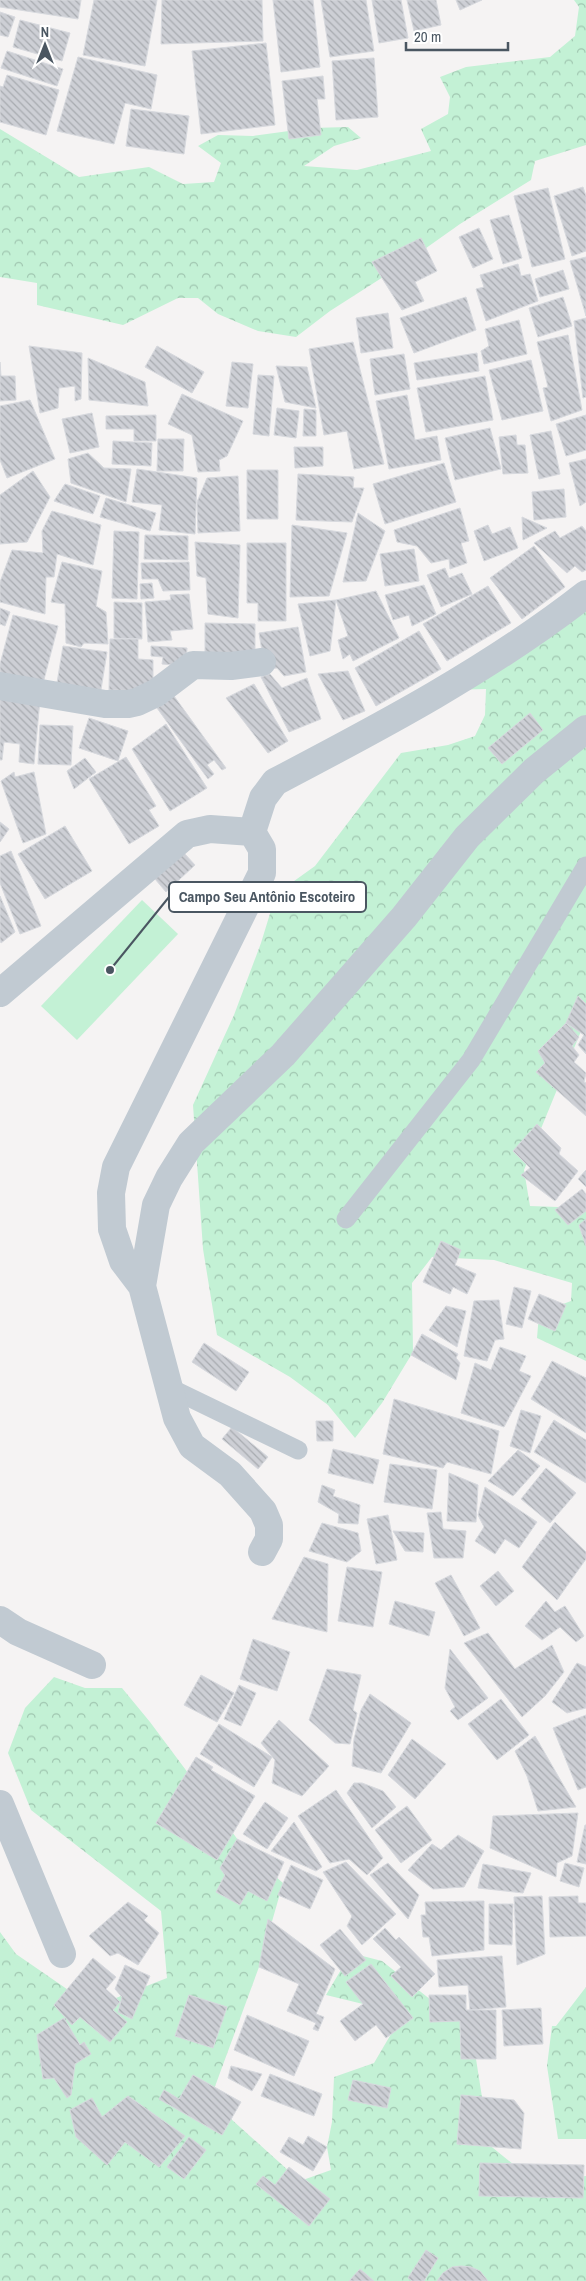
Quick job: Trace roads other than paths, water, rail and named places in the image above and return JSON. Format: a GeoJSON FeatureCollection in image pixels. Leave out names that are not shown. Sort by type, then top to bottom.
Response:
{"type":"FeatureCollection","features":[{"type":"Feature","properties":{"kind":"street"},"geometry":{"type":"LineString","coordinates":[[262,1552],[269,1539],[269,1525],[263,1511],[230,1474],[192,1446],[177,1418],[142,1286],[123,1261],[112,1229],[111,1193],[116,1167],[262,873],[262,849],[252,832],[263,798],[274,782],[400,716],[523,640],[586,594]]}},
{"type":"Feature","properties":{"kind":"street"},"geometry":{"type":"LineString","coordinates":[[0,686],[105,704],[128,704],[156,693],[193,666],[231,666],[262,662]]}},
{"type":"Feature","properties":{"kind":"street"},"geometry":{"type":"LineString","coordinates":[[142,1286],[156,1205],[169,1178],[191,1143],[284,1055],[404,917],[467,837],[534,772],[586,729]]}},
{"type":"Feature","properties":{"kind":"street"},"geometry":{"type":"LineString","coordinates":[[0,993],[187,834],[210,828],[252,832]]}},
{"type":"Feature","properties":{"kind":"street"},"geometry":{"type":"LineString","coordinates":[[0,1620],[18,1632],[92,1665]]}},
{"type":"Feature","properties":{"kind":"street"},"geometry":{"type":"LineString","coordinates":[[0,1804],[24,1867],[62,1954]]}},
{"type":"Feature","properties":{"kind":"street"},"geometry":{"type":"LineString","coordinates":[[0,1854],[24,1867]]}},
{"type":"Feature","properties":{"kind":"lane"},"geometry":{"type":"LineString","coordinates":[[346,1219],[471,1060],[586,866]]}},
{"type":"Feature","properties":{"kind":"lane"},"geometry":{"type":"LineString","coordinates":[[168,1387],[298,1450]]}},
{"type":"Feature","properties":{"kind":"place","name":"Campo Seu Antônio Escoteiro"},"geometry":{"type":"Point","coordinates":[110,970]}}]}
